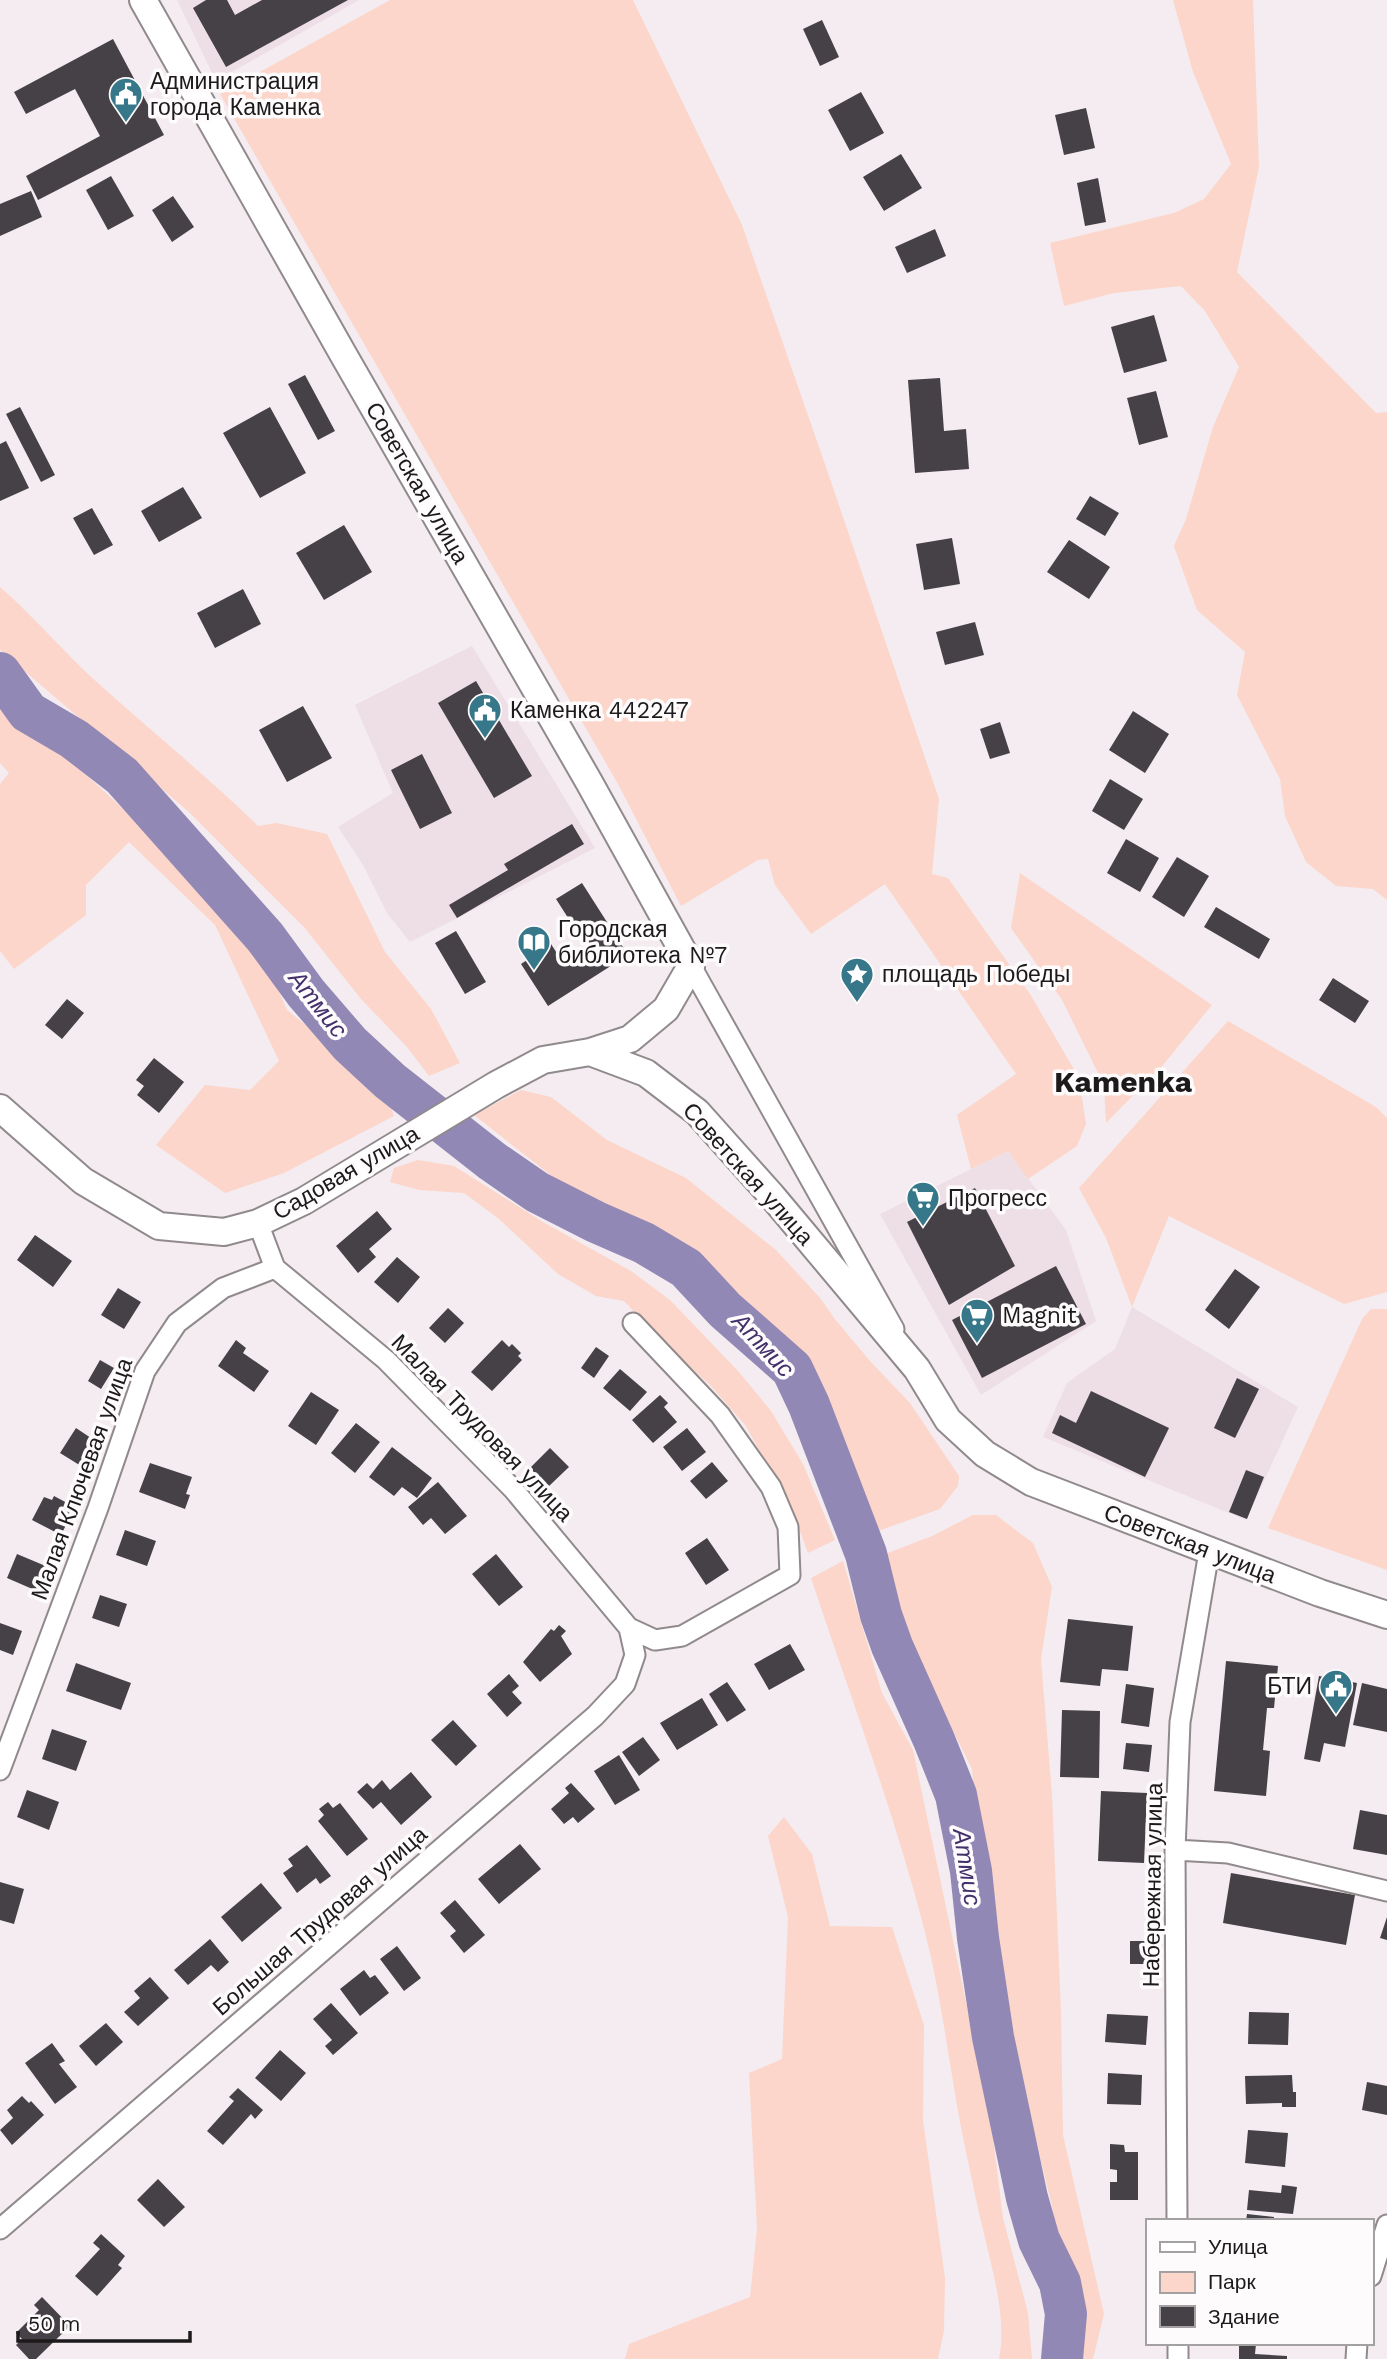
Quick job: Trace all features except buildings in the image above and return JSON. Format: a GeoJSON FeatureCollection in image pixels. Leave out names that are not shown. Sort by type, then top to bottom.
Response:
{"type":"FeatureCollection","features":[{"type":"Feature","properties":{"kind":"main road","name":"Советская улица"},"geometry":{"type":"LineString","coordinates":[[143,0],[589,782],[691,967]]}},
{"type":"Feature","properties":{"kind":"main road"},"geometry":{"type":"LineString","coordinates":[[590,1052],[630,1039],[667,1009],[691,967]]}},
{"type":"Feature","properties":{"kind":"main road","name":"Советская улица"},"geometry":{"type":"LineString","coordinates":[[590,1052],[646,1073],[697,1112],[772,1196],[917,1369],[948,1420],[985,1454],[1031,1482],[1209,1552],[1387,1615]]}},
{"type":"Feature","properties":{"kind":"main road","name":"Садовая улица"},"geometry":{"type":"LineString","coordinates":[[0,1108],[83,1181],[159,1226],[225,1232],[258,1223],[304,1201],[496,1085],[543,1060],[590,1052]]}},
{"type":"Feature","properties":{"kind":"street","name":"Советская улица"},"geometry":{"type":"LineString","coordinates":[[691,967],[917,1369]]}},
{"type":"Feature","properties":{"kind":"street"},"geometry":{"type":"LineString","coordinates":[[258,1223],[275,1268]]}},
{"type":"Feature","properties":{"kind":"street","name":"Малая Трудовая улица"},"geometry":{"type":"LineString","coordinates":[[275,1268],[386,1360],[513,1489],[629,1628]]}},
{"type":"Feature","properties":{"kind":"street","name":"Малая Ключевая улица"},"geometry":{"type":"LineString","coordinates":[[0,1770],[98,1508],[145,1371],[177,1322],[223,1288],[275,1268]]}},
{"type":"Feature","properties":{"kind":"street"},"geometry":{"type":"LineString","coordinates":[[629,1628],[655,1640],[682,1636],[790,1575],[788,1527],[771,1487],[720,1415],[633,1323]]}},
{"type":"Feature","properties":{"kind":"street","name":"Набережная улица"},"geometry":{"type":"LineString","coordinates":[[1177,2219],[1175,1850],[1180,1722],[1209,1552]]}},
{"type":"Feature","properties":{"kind":"street","name":"Большая Трудовая улица"},"geometry":{"type":"LineString","coordinates":[[0,2229],[595,1716],[625,1684],[635,1655],[629,1628]]}},
{"type":"Feature","properties":{"kind":"street"},"geometry":{"type":"LineString","coordinates":[[1175,1850],[1228,1853],[1387,1891]]}},
{"type":"Feature","properties":{"kind":"street"},"geometry":{"type":"LineString","coordinates":[[1373,2270],[1387,2225]]}},
{"type":"Feature","properties":{"kind":"shaded area"},"geometry":{"type":"Polygon","coordinates":[[[177,0],[359,0],[216,81],[177,0]]]}},
{"type":"Feature","properties":{"kind":"shaded area"},"geometry":{"type":"Polygon","coordinates":[[[472,646],[595,848],[410,942],[387,913],[363,865],[338,827],[393,793],[355,705],[472,646]]]}},
{"type":"Feature","properties":{"kind":"shaded area"},"geometry":{"type":"Polygon","coordinates":[[[1008,1151],[1066,1230],[1096,1321],[981,1395],[880,1214],[1008,1151]]]}},
{"type":"Feature","properties":{"kind":"shaded area"},"geometry":{"type":"Polygon","coordinates":[[[1132,1307],[1298,1407],[1246,1520],[1043,1437],[1067,1383],[1115,1349],[1132,1307]]]}},
{"type":"Feature","properties":{"kind":"green space"},"geometry":{"type":"Polygon","coordinates":[[[390,0],[633,0],[742,225],[828,473],[939,799],[932,874],[948,878],[1030,994],[1079,1078],[1086,1124],[1077,1146],[1028,1179],[1008,1151],[971,1169],[957,1115],[1016,1074],[885,884],[811,934],[775,885],[768,859],[758,860],[681,906],[618,784],[220,94],[390,0]]]}},
{"type":"Feature","properties":{"kind":"green space"},"geometry":{"type":"Polygon","coordinates":[[[1173,0],[1253,0],[1259,167],[1237,272],[1376,413],[1387,412],[1387,900],[1373,889],[1336,886],[1306,862],[1285,816],[1280,779],[1237,695],[1245,652],[1197,610],[1174,546],[1186,519],[1213,427],[1239,367],[1205,311],[1181,286],[1114,293],[1064,306],[1050,243],[1174,213],[1204,199],[1231,164],[1193,72],[1173,0]]]}},
{"type":"Feature","properties":{"kind":"green space"},"geometry":{"type":"Polygon","coordinates":[[[0,587],[86,672],[258,826],[277,823],[327,834],[385,952],[431,1009],[460,1063],[429,1076],[407,1047],[361,999],[304,927],[190,813],[0,650],[0,587]]]}},
{"type":"Feature","properties":{"kind":"green space"},"geometry":{"type":"Polygon","coordinates":[[[0,695],[176,858],[243,925],[264,957],[287,1010],[384,1088],[394,1116],[284,1173],[225,1193],[156,1145],[205,1085],[250,1090],[279,1061],[215,925],[129,842],[86,885],[86,915],[14,969],[0,951],[0,784],[9,773],[0,763],[0,695]]]}},
{"type":"Feature","properties":{"kind":"green space"},"geometry":{"type":"Polygon","coordinates":[[[1020,873],[1212,1005],[1163,1065],[1106,1123],[1104,1085],[1062,1000],[1011,928],[1020,873]]]}},
{"type":"Feature","properties":{"kind":"green space"},"geometry":{"type":"Polygon","coordinates":[[[1228,1021],[1376,1107],[1387,1118],[1387,1292],[1344,1304],[1169,1216],[1132,1307],[1106,1238],[1079,1188],[1228,1021]]]}},
{"type":"Feature","properties":{"kind":"green space"},"geometry":{"type":"Polygon","coordinates":[[[521,1090],[551,1097],[607,1140],[686,1178],[776,1250],[821,1299],[870,1361],[910,1403],[959,1476],[958,1486],[940,1509],[875,1532],[854,1488],[825,1401],[792,1351],[729,1296],[696,1259],[657,1227],[562,1184],[474,1115],[521,1090]]]}},
{"type":"Feature","properties":{"kind":"green space"},"geometry":{"type":"Polygon","coordinates":[[[418,1160],[454,1166],[543,1222],[631,1271],[670,1300],[739,1372],[771,1411],[803,1464],[835,1540],[808,1553],[794,1515],[746,1426],[710,1385],[665,1344],[624,1301],[596,1296],[558,1274],[499,1219],[464,1193],[419,1190],[390,1182],[394,1168],[418,1160]]]}},
{"type":"Feature","properties":{"kind":"green space"},"geometry":{"type":"Polygon","coordinates":[[[1371,1309],[1387,1309],[1387,1570],[1268,1528],[1362,1319],[1371,1309]]]}},
{"type":"Feature","properties":{"kind":"green space"},"geometry":{"type":"Polygon","coordinates":[[[973,1515],[996,1515],[1033,1543],[1052,1587],[1041,1659],[1052,1795],[1063,2135],[1104,2314],[1093,2359],[1068,2359],[1078,2293],[1060,2255],[1052,2206],[1035,2136],[1012,2065],[996,1983],[972,1769],[888,1601],[875,1558],[932,1536],[973,1515]]]}},
{"type":"Feature","properties":{"kind":"green space"},"geometry":{"type":"Polygon","coordinates":[[[843,1561],[882,1693],[913,1750],[991,2121],[1003,2218],[1028,2313],[1032,2359],[999,2359],[1001,2328],[998,2296],[962,2132],[925,1932],[886,1798],[811,1578],[843,1561]]]}},
{"type":"Feature","properties":{"kind":"green space"},"geometry":{"type":"Polygon","coordinates":[[[784,1817],[812,1854],[830,1926],[892,1927],[924,2025],[923,2120],[945,2278],[944,2331],[938,2359],[625,2359],[629,2344],[750,2297],[757,2229],[749,2073],[782,2059],[788,1917],[768,1836],[784,1817]]]}},
{"type":"Feature","properties":{"kind":"waterway","name":"Атмис"},"geometry":{"type":"LineString","coordinates":[[0,673],[28,712],[74,739],[122,776],[265,937],[306,993],[350,1044],[390,1081],[492,1161],[537,1192],[644,1243],[686,1268],[725,1310],[792,1369],[809,1405],[866,1554],[881,1615],[892,1646],[956,1795],[971,1871],[993,2037],[1027,2198],[1039,2240],[1060,2283],[1066,2314],[1062,2359]]}},
{"type":"Feature","properties":{"kind":"place","name":"Администрация города Каменка"},"geometry":{"type":"Point","coordinates":[126,124]}},
{"type":"Feature","properties":{"kind":"place","name":"Каменка 442247"},"geometry":{"type":"Point","coordinates":[485,740]}},
{"type":"Feature","properties":{"kind":"place","name":"Городская библиотека №7"},"geometry":{"type":"Point","coordinates":[534,972]}},
{"type":"Feature","properties":{"kind":"place","name":"площадь Победы"},"geometry":{"type":"Point","coordinates":[857,1004]}},
{"type":"Feature","properties":{"kind":"place","name":"Прогресс"},"geometry":{"type":"Point","coordinates":[923,1228]}},
{"type":"Feature","properties":{"kind":"place","name":"Magnit"},"geometry":{"type":"Point","coordinates":[977,1345]}},
{"type":"Feature","properties":{"kind":"place","name":"БТИ"},"geometry":{"type":"Point","coordinates":[1336,1716]}},
{"type":"Feature","properties":{"kind":"district","name":"Kamenka"},"geometry":{"type":"Point","coordinates":[1123,1081]}}]}
